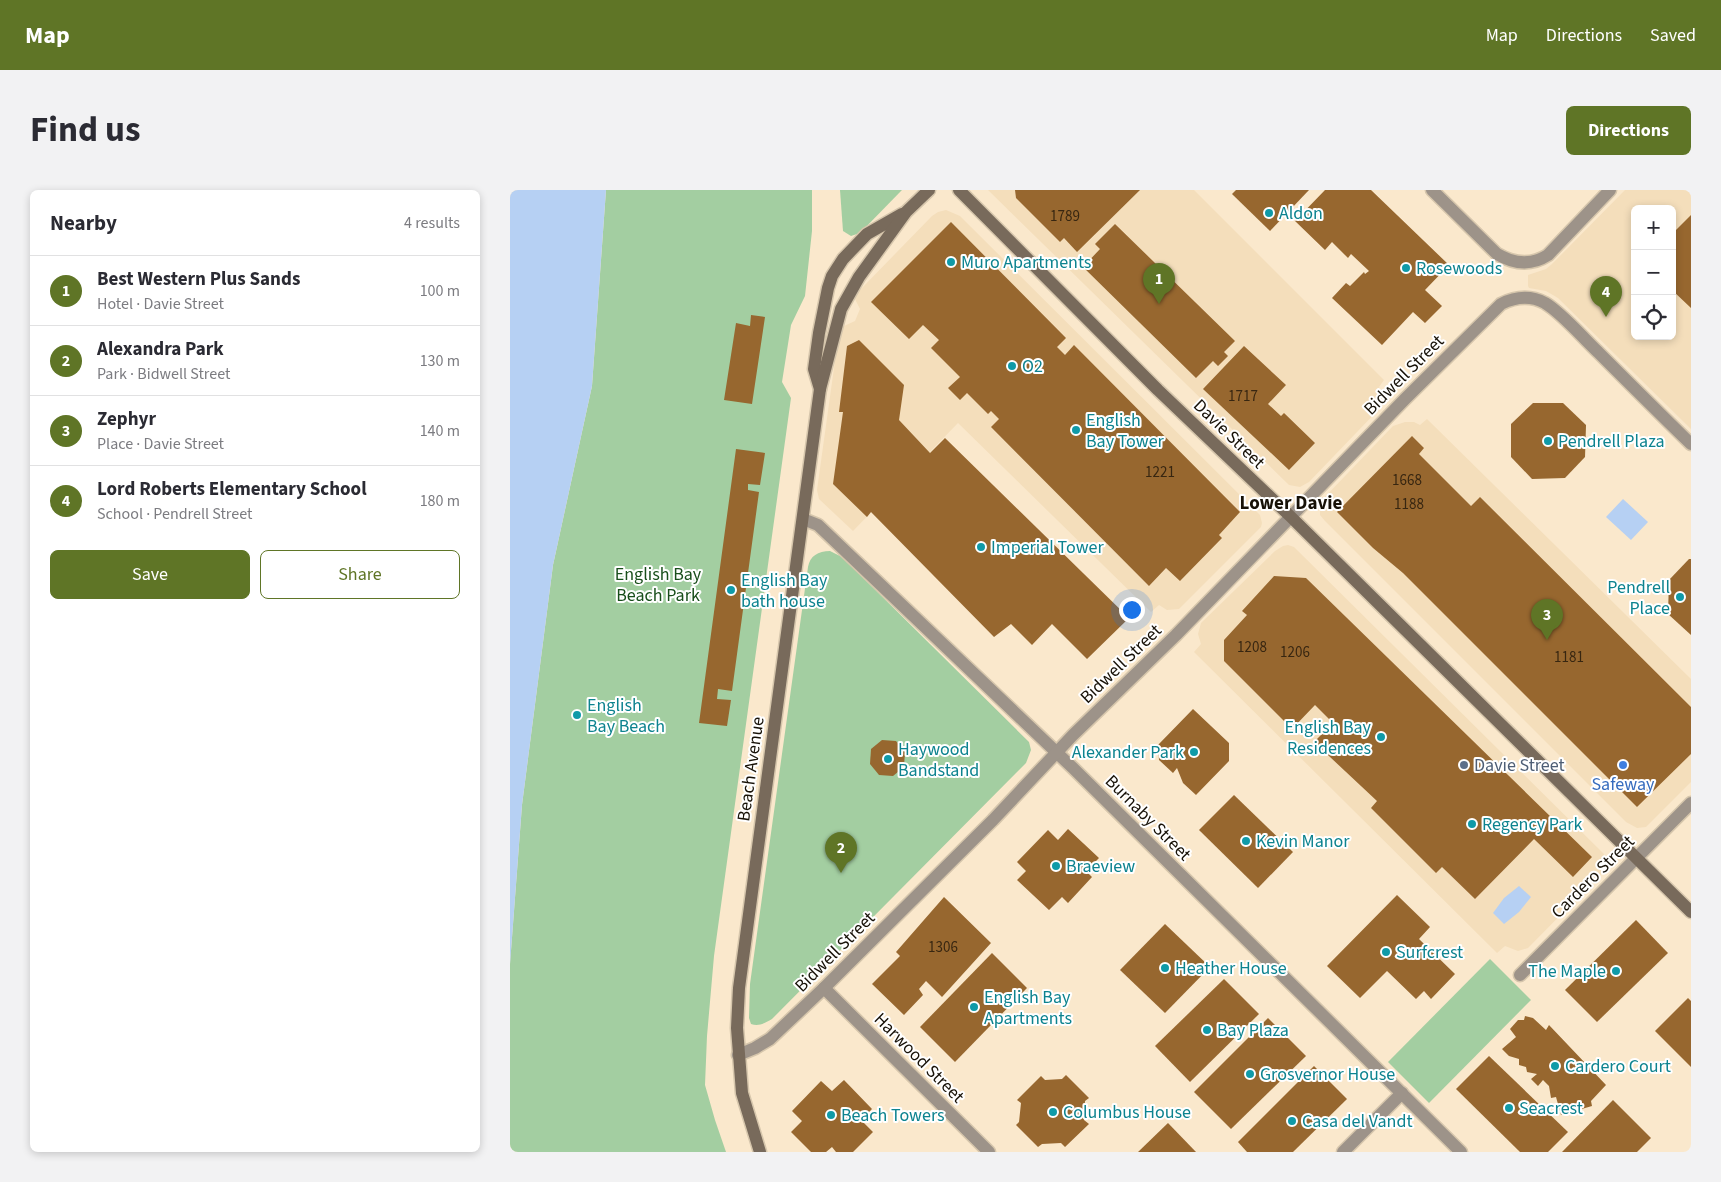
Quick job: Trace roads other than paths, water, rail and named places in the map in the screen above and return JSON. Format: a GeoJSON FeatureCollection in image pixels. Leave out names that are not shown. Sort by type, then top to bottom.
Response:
{"type":"FeatureCollection","features":[{"type":"Feature","properties":{"kind":"street"},"geometry":{"type":"LineString","coordinates":[[906,212],[929,190]]}},
{"type":"Feature","properties":{"kind":"street","name":"Davie Street"},"geometry":{"type":"LineString","coordinates":[[960,190],[1158,390],[1290,516],[1691,912]]}},
{"type":"Feature","properties":{"kind":"street"},"geometry":{"type":"LineString","coordinates":[[1432,190],[1497,254],[1507,260],[1523,263],[1539,261],[1548,256],[1610,190]]}},
{"type":"Feature","properties":{"kind":"street","name":"Beach Avenue"},"geometry":{"type":"LineString","coordinates":[[820,389],[814,369],[828,288],[832,276],[843,259],[867,234],[906,212]]}},
{"type":"Feature","properties":{"kind":"street","name":"Beach Avenue"},"geometry":{"type":"LineString","coordinates":[[760,1152],[742,1093],[737,1028],[739,988],[820,389],[841,309],[859,277],[906,212]]}},
{"type":"Feature","properties":{"kind":"street","name":"Bidwell Street"},"geometry":{"type":"LineString","coordinates":[[738,1055],[770,1039],[824,988],[993,820],[1056,752],[1176,635],[1493,310],[1507,300],[1524,297],[1538,300],[1552,308],[1691,444]]}},
{"type":"Feature","properties":{"kind":"street","name":"Burnaby Street"},"geometry":{"type":"LineString","coordinates":[[803,519],[818,525],[1056,752],[1461,1152]]}},
{"type":"Feature","properties":{"kind":"street","name":"Cardero Street"},"geometry":{"type":"LineString","coordinates":[[1520,975],[1691,803]]}},
{"type":"Feature","properties":{"kind":"street","name":"Harwood Street"},"geometry":{"type":"LineString","coordinates":[[824,988],[988,1152]]}},
{"type":"Feature","properties":{"kind":"street"},"geometry":{"type":"LineString","coordinates":[[1343,1152],[1402,1093]]}},
{"type":"Feature","properties":{"kind":"water"},"geometry":{"type":"Polygon","coordinates":[[[510,190],[606,190],[592,386],[553,565],[522,805],[510,964],[510,190]]]}},
{"type":"Feature","properties":{"kind":"water"},"geometry":{"type":"Polygon","coordinates":[[[1623,499],[1648,522],[1631,540],[1606,517],[1623,499]]]}},
{"type":"Feature","properties":{"kind":"water"},"geometry":{"type":"Polygon","coordinates":[[[1519,886],[1531,897],[1519,912],[1504,924],[1493,913],[1504,898],[1519,886]]]}},
{"type":"Feature","properties":{"kind":"place","name":"Aldon"},"geometry":{"type":"Point","coordinates":[1269,213]}},
{"type":"Feature","properties":{"kind":"place","name":"Muro Apartments"},"geometry":{"type":"Point","coordinates":[951,262]}},
{"type":"Feature","properties":{"kind":"place","name":"Rosewoods"},"geometry":{"type":"Point","coordinates":[1406,268]}},
{"type":"Feature","properties":{"kind":"place","name":"Best Western Plus Sands"},"geometry":{"type":"Point","coordinates":[1159,304]}},
{"type":"Feature","properties":{"kind":"place","name":"Lord Roberts Elementary School"},"geometry":{"type":"Point","coordinates":[1606,317]}},
{"type":"Feature","properties":{"kind":"place","name":"O2"},"geometry":{"type":"Point","coordinates":[1012,366]}},
{"type":"Feature","properties":{"kind":"place","name":"English Bay Tower"},"geometry":{"type":"Point","coordinates":[1076,430]}},
{"type":"Feature","properties":{"kind":"place","name":"Pendrell Plaza"},"geometry":{"type":"Point","coordinates":[1548,441]}},
{"type":"Feature","properties":{"kind":"place","name":"Imperial Tower"},"geometry":{"type":"Point","coordinates":[981,547]}},
{"type":"Feature","properties":{"kind":"place","name":"English Bay bath house"},"geometry":{"type":"Point","coordinates":[731,590]}},
{"type":"Feature","properties":{"kind":"place","name":"Pendrell Place"},"geometry":{"type":"Point","coordinates":[1680,597]}},
{"type":"Feature","properties":{"kind":"place","name":"Zephyr"},"geometry":{"type":"Point","coordinates":[1547,640]}},
{"type":"Feature","properties":{"kind":"place","name":"English Bay Beach"},"geometry":{"type":"Point","coordinates":[577,715]}},
{"type":"Feature","properties":{"kind":"place","name":"English Bay Residences"},"geometry":{"type":"Point","coordinates":[1381,737]}},
{"type":"Feature","properties":{"kind":"place","name":"Alexander Park"},"geometry":{"type":"Point","coordinates":[1194,752]}},
{"type":"Feature","properties":{"kind":"place","name":"Haywood Bandstand"},"geometry":{"type":"Point","coordinates":[888,759]}},
{"type":"Feature","properties":{"kind":"place","name":"Davie Street"},"geometry":{"type":"Point","coordinates":[1464,765]}},
{"type":"Feature","properties":{"kind":"place","name":"Safeway"},"geometry":{"type":"Point","coordinates":[1623,765]}},
{"type":"Feature","properties":{"kind":"place","name":"Regency Park"},"geometry":{"type":"Point","coordinates":[1472,824]}},
{"type":"Feature","properties":{"kind":"place","name":"Kevin Manor"},"geometry":{"type":"Point","coordinates":[1246,841]}},
{"type":"Feature","properties":{"kind":"place","name":"Braeview"},"geometry":{"type":"Point","coordinates":[1056,866]}},
{"type":"Feature","properties":{"kind":"place","name":"Alexandra Park"},"geometry":{"type":"Point","coordinates":[841,873]}},
{"type":"Feature","properties":{"kind":"place","name":"Surfcrest"},"geometry":{"type":"Point","coordinates":[1386,952]}},
{"type":"Feature","properties":{"kind":"place","name":"Heather House"},"geometry":{"type":"Point","coordinates":[1165,968]}},
{"type":"Feature","properties":{"kind":"place","name":"The Maple"},"geometry":{"type":"Point","coordinates":[1616,971]}},
{"type":"Feature","properties":{"kind":"place","name":"English Bay Apartments"},"geometry":{"type":"Point","coordinates":[974,1007]}},
{"type":"Feature","properties":{"kind":"place","name":"Bay Plaza"},"geometry":{"type":"Point","coordinates":[1207,1030]}},
{"type":"Feature","properties":{"kind":"place","name":"Cardero Court"},"geometry":{"type":"Point","coordinates":[1555,1066]}},
{"type":"Feature","properties":{"kind":"place","name":"Grosvernor House"},"geometry":{"type":"Point","coordinates":[1250,1074]}},
{"type":"Feature","properties":{"kind":"place","name":"Seacrest"},"geometry":{"type":"Point","coordinates":[1509,1108]}},
{"type":"Feature","properties":{"kind":"place","name":"Columbus House"},"geometry":{"type":"Point","coordinates":[1053,1112]}},
{"type":"Feature","properties":{"kind":"place","name":"Beach Towers"},"geometry":{"type":"Point","coordinates":[831,1115]}},
{"type":"Feature","properties":{"kind":"place","name":"Casa del Vandt"},"geometry":{"type":"Point","coordinates":[1292,1121]}},
{"type":"Feature","properties":{"kind":"district","name":"Lower Davie"},"geometry":{"type":"Point","coordinates":[1291,503]}},
{"type":"Feature","properties":{"kind":"park label","name":"English Bay Beach Park"},"geometry":{"type":"Point","coordinates":[658,584]}}]}
